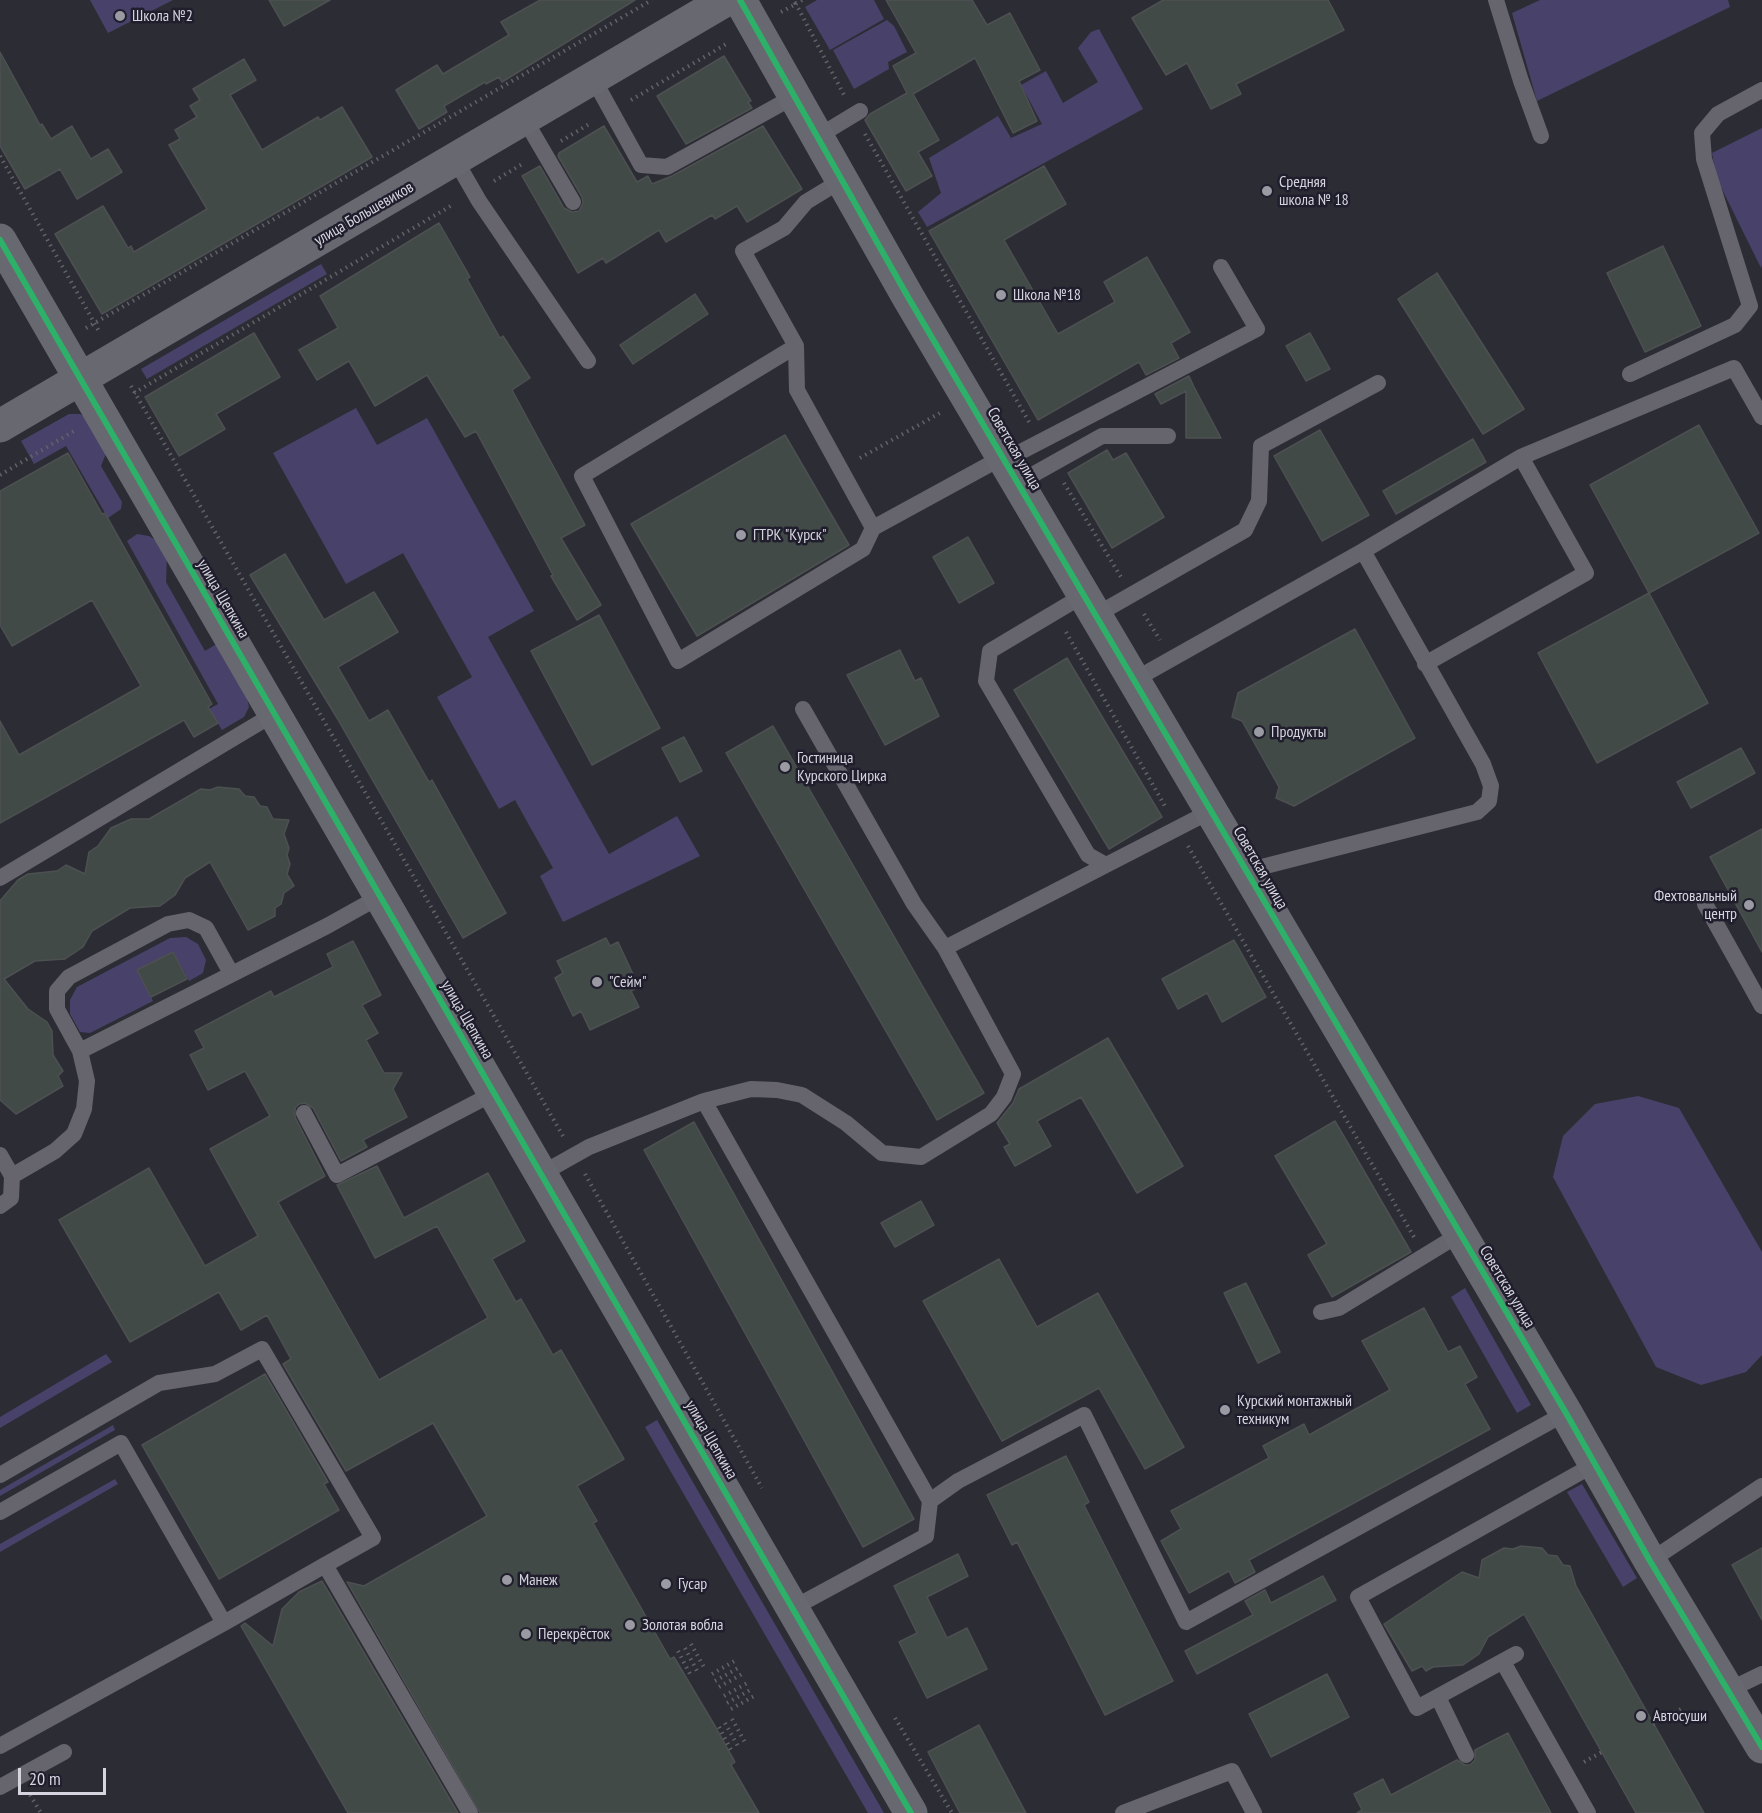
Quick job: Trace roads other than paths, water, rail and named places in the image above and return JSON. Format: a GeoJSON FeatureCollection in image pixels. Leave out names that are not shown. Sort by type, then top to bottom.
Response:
{"type":"FeatureCollection","features":[{"type":"Feature","properties":{"kind":"street","name":"улица Большевиков"},"geometry":{"type":"LineString","coordinates":[[0,426],[456,161],[726,0]]}},
{"type":"Feature","properties":{"kind":"street","name":"Советская улица"},"geometry":{"type":"LineString","coordinates":[[740,0],[1009,467],[1566,1413],[1650,1561],[1762,1747]]}},
{"type":"Feature","properties":{"kind":"street","name":"улица Щепкина"},"geometry":{"type":"LineString","coordinates":[[0,240],[911,1813]]}},
{"type":"Feature","properties":{"kind":"lane"},"geometry":{"type":"LineString","coordinates":[[1496,0],[1541,136]]}},
{"type":"Feature","properties":{"kind":"lane"},"geometry":{"type":"LineString","coordinates":[[594,80],[641,165],[667,166],[795,96]]}},
{"type":"Feature","properties":{"kind":"lane"},"geometry":{"type":"LineString","coordinates":[[1630,374],[1735,325],[1750,306],[1704,159],[1702,133],[1718,114],[1762,90]]}},
{"type":"Feature","properties":{"kind":"lane"},"geometry":{"type":"LineString","coordinates":[[818,137],[857,112]]}},
{"type":"Feature","properties":{"kind":"lane"},"geometry":{"type":"LineString","coordinates":[[525,120],[573,202]]}},
{"type":"Feature","properties":{"kind":"lane"},"geometry":{"type":"LineString","coordinates":[[456,161],[479,201],[588,361]]}},
{"type":"Feature","properties":{"kind":"lane"},"geometry":{"type":"LineString","coordinates":[[842,180],[806,202],[784,228],[743,251],[795,346],[797,390],[873,528]]}},
{"type":"Feature","properties":{"kind":"lane"},"geometry":{"type":"LineString","coordinates":[[795,346],[582,476],[678,661],[863,549],[873,528],[1009,467],[1039,440],[1257,329],[1221,267]]}},
{"type":"Feature","properties":{"kind":"lane"},"geometry":{"type":"LineString","coordinates":[[1134,680],[1363,551],[1521,457],[1734,368],[1762,417]]}},
{"type":"Feature","properties":{"kind":"lane"},"geometry":{"type":"LineString","coordinates":[[1104,864],[1088,855],[986,681],[990,651],[1090,605],[1132,595],[1245,530],[1259,501],[1261,446],[1378,383]]}},
{"type":"Feature","properties":{"kind":"lane"},"geometry":{"type":"LineString","coordinates":[[1009,467],[1052,464],[1102,436],[1168,436]]}},
{"type":"Feature","properties":{"kind":"lane"},"geometry":{"type":"LineString","coordinates":[[1425,664],[1586,573],[1521,457]]}},
{"type":"Feature","properties":{"kind":"lane"},"geometry":{"type":"LineString","coordinates":[[1246,871],[1477,812],[1489,801],[1491,786],[1483,764],[1363,551]]}},
{"type":"Feature","properties":{"kind":"lane"},"geometry":{"type":"LineString","coordinates":[[541,1174],[574,1155],[705,1101],[751,1089],[777,1090],[802,1095],[846,1123],[882,1153],[921,1156],[991,1114],[1004,1097],[1013,1074],[945,948],[914,904],[803,709]]}},
{"type":"Feature","properties":{"kind":"lane"},"geometry":{"type":"LineString","coordinates":[[0,878],[274,714]]}},
{"type":"Feature","properties":{"kind":"lane"},"geometry":{"type":"LineString","coordinates":[[945,948],[1104,864],[1211,811]]}},
{"type":"Feature","properties":{"kind":"lane"},"geometry":{"type":"LineString","coordinates":[[80,1051],[327,926],[379,897]]}},
{"type":"Feature","properties":{"kind":"lane"},"geometry":{"type":"LineString","coordinates":[[1705,904],[1762,1006]]}},
{"type":"Feature","properties":{"kind":"lane"},"geometry":{"type":"LineString","coordinates":[[12,1176],[55,1151],[74,1134],[84,1109],[87,1081],[80,1051],[57,1009],[57,991],[69,977],[168,924],[189,920],[206,927],[231,973]]}},
{"type":"Feature","properties":{"kind":"lane"},"geometry":{"type":"LineString","coordinates":[[304,1113],[337,1175],[494,1093]]}},
{"type":"Feature","properties":{"kind":"lane"},"geometry":{"type":"LineString","coordinates":[[705,1101],[930,1501],[926,1536],[793,1608]]}},
{"type":"Feature","properties":{"kind":"lane"},"geometry":{"type":"LineString","coordinates":[[0,1155],[12,1176],[11,1198],[0,1206]]}},
{"type":"Feature","properties":{"kind":"lane"},"geometry":{"type":"LineString","coordinates":[[1321,1312],[1339,1308],[1460,1234]]}},
{"type":"Feature","properties":{"kind":"lane"},"geometry":{"type":"LineString","coordinates":[[0,1475],[159,1383],[215,1374],[262,1349],[373,1538],[0,1746]]}},
{"type":"Feature","properties":{"kind":"lane"},"geometry":{"type":"LineString","coordinates":[[930,1501],[957,1481],[1084,1415],[1186,1622],[1566,1413]]}},
{"type":"Feature","properties":{"kind":"lane"},"geometry":{"type":"LineString","coordinates":[[0,1512],[121,1443],[224,1623]]}},
{"type":"Feature","properties":{"kind":"lane"},"geometry":{"type":"LineString","coordinates":[[1588,1813],[1510,1658],[1417,1708],[1358,1597],[1595,1464]]}},
{"type":"Feature","properties":{"kind":"lane"},"geometry":{"type":"LineString","coordinates":[[1650,1561],[1762,1486]]}},
{"type":"Feature","properties":{"kind":"lane"},"geometry":{"type":"LineString","coordinates":[[325,1565],[470,1813]]}},
{"type":"Feature","properties":{"kind":"lane"},"geometry":{"type":"LineString","coordinates":[[1729,1690],[1762,1674]]}},
{"type":"Feature","properties":{"kind":"lane"},"geometry":{"type":"LineString","coordinates":[[1438,1697],[1466,1755]]}},
{"type":"Feature","properties":{"kind":"lane"},"geometry":{"type":"LineString","coordinates":[[0,1787],[64,1752]]}},
{"type":"Feature","properties":{"kind":"lane"},"geometry":{"type":"LineString","coordinates":[[1123,1813],[1232,1771],[1254,1813]]}},
{"type":"Feature","properties":{"kind":"place","name":"Школа №2"},"geometry":{"type":"Point","coordinates":[120,16]}},
{"type":"Feature","properties":{"kind":"place","name":"Средняя школа № 18"},"geometry":{"type":"Point","coordinates":[1267,191]}},
{"type":"Feature","properties":{"kind":"place","name":"Школа №18"},"geometry":{"type":"Point","coordinates":[1001,295]}},
{"type":"Feature","properties":{"kind":"place","name":"ГТРК \"Курск\""},"geometry":{"type":"Point","coordinates":[741,535]}},
{"type":"Feature","properties":{"kind":"place","name":"Продукты"},"geometry":{"type":"Point","coordinates":[1259,732]}},
{"type":"Feature","properties":{"kind":"place","name":"Гостиница Курского Цирка"},"geometry":{"type":"Point","coordinates":[785,767]}},
{"type":"Feature","properties":{"kind":"place","name":"Фехтовальный центр"},"geometry":{"type":"Point","coordinates":[1749,905]}},
{"type":"Feature","properties":{"kind":"place","name":"\"Сейм\""},"geometry":{"type":"Point","coordinates":[597,982]}},
{"type":"Feature","properties":{"kind":"place","name":"Курский монтажный техникум"},"geometry":{"type":"Point","coordinates":[1225,1410]}},
{"type":"Feature","properties":{"kind":"place","name":"Манеж"},"geometry":{"type":"Point","coordinates":[507,1580]}},
{"type":"Feature","properties":{"kind":"place","name":"Гусар"},"geometry":{"type":"Point","coordinates":[666,1584]}},
{"type":"Feature","properties":{"kind":"place","name":"Золотая вобла"},"geometry":{"type":"Point","coordinates":[630,1625]}},
{"type":"Feature","properties":{"kind":"place","name":"Перекрёсток"},"geometry":{"type":"Point","coordinates":[526,1634]}},
{"type":"Feature","properties":{"kind":"place","name":"Автосуши"},"geometry":{"type":"Point","coordinates":[1641,1716]}}]}
